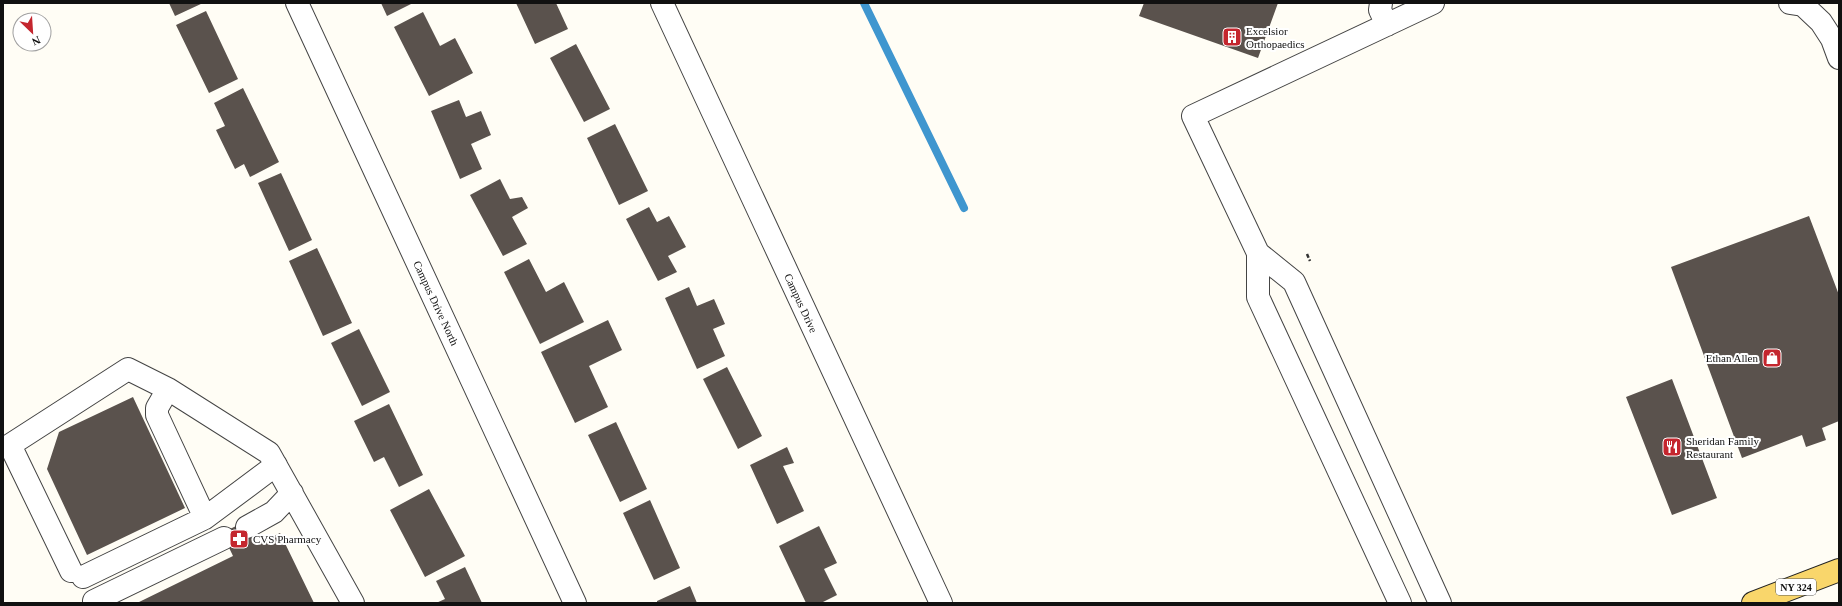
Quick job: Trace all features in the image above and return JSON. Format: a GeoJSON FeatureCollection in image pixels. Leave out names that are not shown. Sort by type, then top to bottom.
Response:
{"type":"FeatureCollection","features":[{"type":"Feature","properties":{"kind":"main road","name":"NY 324"},"geometry":{"type":"LineString","coordinates":[[1753,603],[1839,570]]}},
{"type":"Feature","properties":{"kind":"street","name":"Campus Drive North"},"geometry":{"type":"LineString","coordinates":[[297,3],[575,603]]}},
{"type":"Feature","properties":{"kind":"street","name":"Campus Drive"},"geometry":{"type":"LineString","coordinates":[[662,3],[941,603]]}},
{"type":"Feature","properties":{"kind":"street"},"geometry":{"type":"LineString","coordinates":[[1381,3],[1380,10],[1387,24]]}},
{"type":"Feature","properties":{"kind":"street"},"geometry":{"type":"LineString","coordinates":[[1400,603],[1258,297],[1258,253],[1193,116],[1433,3]]}},
{"type":"Feature","properties":{"kind":"street"},"geometry":{"type":"LineString","coordinates":[[1790,3],[1803,5],[1821,22],[1835,49]]}},
{"type":"Feature","properties":{"kind":"street"},"geometry":{"type":"LineString","coordinates":[[1258,253],[1294,282],[1440,603]]}},
{"type":"Feature","properties":{"kind":"street"},"geometry":{"type":"LineString","coordinates":[[276,465],[205,518],[77,574],[10,444],[128,369],[168,389],[269,453],[276,465],[292,493],[353,603]]}},
{"type":"Feature","properties":{"kind":"street"},"geometry":{"type":"LineString","coordinates":[[168,389],[157,408],[157,415],[205,518]]}},
{"type":"Feature","properties":{"kind":"street"},"geometry":{"type":"LineString","coordinates":[[247,527],[274,512],[292,493]]}},
{"type":"Feature","properties":{"kind":"street"},"geometry":{"type":"LineString","coordinates":[[94,601],[224,538]]}},
{"type":"Feature","properties":{"kind":"building"},"geometry":{"type":"Polygon","coordinates":[[[169,3],[203,3],[175,16],[169,3]]]}},
{"type":"Feature","properties":{"kind":"building"},"geometry":{"type":"Polygon","coordinates":[[[381,3],[413,3],[387,16],[381,3]]]}},
{"type":"Feature","properties":{"kind":"building"},"geometry":{"type":"Polygon","coordinates":[[[516,3],[556,3],[568,29],[535,44],[516,3]]]}},
{"type":"Feature","properties":{"kind":"building","name":"Excelsior Orthopaedics"},"geometry":{"type":"Polygon","coordinates":[[[1144,3],[1278,3],[1258,58],[1139,16],[1144,3]]]}},
{"type":"Feature","properties":{"kind":"building"},"geometry":{"type":"Polygon","coordinates":[[[206,11],[238,79],[209,93],[176,25],[206,11]]]}},
{"type":"Feature","properties":{"kind":"building"},"geometry":{"type":"Polygon","coordinates":[[[423,12],[440,46],[455,38],[473,73],[429,96],[394,27],[423,12]]]}},
{"type":"Feature","properties":{"kind":"building"},"geometry":{"type":"Polygon","coordinates":[[[576,44],[610,109],[584,122],[550,58],[576,44]]]}},
{"type":"Feature","properties":{"kind":"building"},"geometry":{"type":"Polygon","coordinates":[[[243,88],[279,162],[250,177],[244,164],[235,169],[216,130],[225,126],[214,103],[243,88]]]}},
{"type":"Feature","properties":{"kind":"building"},"geometry":{"type":"Polygon","coordinates":[[[459,100],[466,117],[481,111],[491,135],[471,144],[482,169],[460,179],[431,111],[459,100]]]}},
{"type":"Feature","properties":{"kind":"building"},"geometry":{"type":"Polygon","coordinates":[[[615,124],[648,191],[619,205],[587,138],[615,124]]]}},
{"type":"Feature","properties":{"kind":"building"},"geometry":{"type":"Polygon","coordinates":[[[281,173],[312,240],[289,251],[258,183],[281,173]]]}},
{"type":"Feature","properties":{"kind":"building"},"geometry":{"type":"Polygon","coordinates":[[[500,179],[510,199],[522,197],[528,208],[512,217],[527,244],[503,256],[470,195],[500,179]]]}},
{"type":"Feature","properties":{"kind":"building"},"geometry":{"type":"Polygon","coordinates":[[[649,207],[657,222],[669,216],[686,247],[668,256],[677,272],[658,281],[626,219],[649,207]]]}},
{"type":"Feature","properties":{"kind":"building","name":"Ethan Allen"},"geometry":{"type":"Polygon","coordinates":[[[1809,216],[1839,295],[1839,421],[1822,428],[1826,440],[1806,447],[1802,435],[1742,458],[1671,267],[1809,216]]]}},
{"type":"Feature","properties":{"kind":"building"},"geometry":{"type":"Polygon","coordinates":[[[317,248],[352,323],[323,336],[289,261],[317,248]]]}},
{"type":"Feature","properties":{"kind":"building"},"geometry":{"type":"Polygon","coordinates":[[[529,259],[546,292],[564,282],[584,322],[540,344],[504,272],[529,259]]]}},
{"type":"Feature","properties":{"kind":"building"},"geometry":{"type":"Polygon","coordinates":[[[689,287],[697,306],[714,299],[725,324],[713,329],[725,356],[697,369],[665,298],[689,287]]]}},
{"type":"Feature","properties":{"kind":"building"},"geometry":{"type":"Polygon","coordinates":[[[608,320],[622,350],[589,366],[608,407],[575,423],[541,352],[608,320]]]}},
{"type":"Feature","properties":{"kind":"building"},"geometry":{"type":"Polygon","coordinates":[[[359,329],[390,392],[362,406],[331,343],[359,329]]]}},
{"type":"Feature","properties":{"kind":"building"},"geometry":{"type":"Polygon","coordinates":[[[727,367],[762,436],[738,449],[703,379],[727,367]]]}},
{"type":"Feature","properties":{"kind":"building","name":"Sheridan Family Restaurant"},"geometry":{"type":"Polygon","coordinates":[[[1672,379],[1717,498],[1672,515],[1626,397],[1672,379]]]}},
{"type":"Feature","properties":{"kind":"building"},"geometry":{"type":"Polygon","coordinates":[[[133,397],[185,508],[87,555],[47,469],[59,432],[133,397]]]}},
{"type":"Feature","properties":{"kind":"building"},"geometry":{"type":"Polygon","coordinates":[[[389,404],[423,475],[399,487],[384,457],[374,462],[354,421],[389,404]]]}},
{"type":"Feature","properties":{"kind":"building"},"geometry":{"type":"Polygon","coordinates":[[[616,422],[647,489],[620,502],[588,435],[616,422]]]}},
{"type":"Feature","properties":{"kind":"building"},"geometry":{"type":"Polygon","coordinates":[[[787,447],[794,463],[783,466],[804,511],[777,524],[750,465],[787,447]]]}},
{"type":"Feature","properties":{"kind":"building"},"geometry":{"type":"Polygon","coordinates":[[[429,489],[465,556],[425,577],[390,510],[429,489]]]}},
{"type":"Feature","properties":{"kind":"building"},"geometry":{"type":"Polygon","coordinates":[[[650,500],[680,568],[654,580],[623,513],[650,500]]]}},
{"type":"Feature","properties":{"kind":"building"},"geometry":{"type":"Polygon","coordinates":[[[244,522],[256,545],[280,533],[314,603],[137,603],[233,556],[222,533],[244,522]]]}},
{"type":"Feature","properties":{"kind":"building"},"geometry":{"type":"Polygon","coordinates":[[[819,526],[837,563],[824,569],[837,595],[821,603],[806,603],[779,546],[819,526]]]}},
{"type":"Feature","properties":{"kind":"building"},"geometry":{"type":"Polygon","coordinates":[[[465,567],[482,603],[436,603],[445,599],[436,581],[465,567]]]}},
{"type":"Feature","properties":{"kind":"building"},"geometry":{"type":"Polygon","coordinates":[[[690,586],[697,603],[657,603],[657,601],[690,586]]]}},
{"type":"Feature","properties":{"kind":"waterway"},"geometry":{"type":"LineString","coordinates":[[864,3],[964,208]]}},
{"type":"Feature","properties":{"kind":"place","name":"Excelsior Orthopaedics"},"geometry":{"type":"Point","coordinates":[1232,37]}},
{"type":"Feature","properties":{"kind":"place","name":"Ethan Allen"},"geometry":{"type":"Point","coordinates":[1772,358]}},
{"type":"Feature","properties":{"kind":"place","name":"Sheridan Family Restaurant"},"geometry":{"type":"Point","coordinates":[1672,447]}},
{"type":"Feature","properties":{"kind":"place","name":"CVS Pharmacy"},"geometry":{"type":"Point","coordinates":[239,539]}}]}
